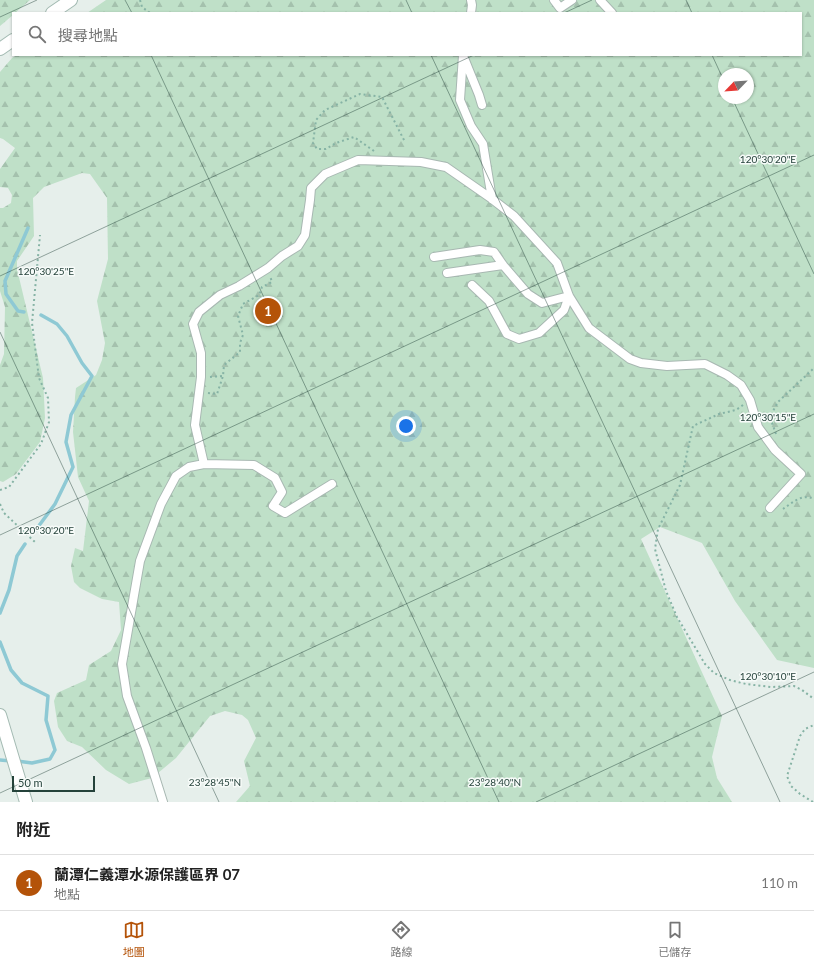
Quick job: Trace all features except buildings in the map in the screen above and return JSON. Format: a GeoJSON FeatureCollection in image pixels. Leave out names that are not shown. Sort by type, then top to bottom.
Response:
{"type":"FeatureCollection","features":[{"type":"Feature","properties":{"kind":"main road"},"geometry":{"type":"LineString","coordinates":[[53,12],[71,0]]}},
{"type":"Feature","properties":{"kind":"main road"},"geometry":{"type":"LineString","coordinates":[[0,49],[12,41]]}},
{"type":"Feature","properties":{"kind":"main road"},"geometry":{"type":"LineString","coordinates":[[0,715],[26,802]]}},
{"type":"Feature","properties":{"kind":"street"},"geometry":{"type":"LineString","coordinates":[[471,0],[471,12]]}},
{"type":"Feature","properties":{"kind":"street"},"geometry":{"type":"LineString","coordinates":[[554,0],[560,8],[572,0]]}},
{"type":"Feature","properties":{"kind":"street"},"geometry":{"type":"LineString","coordinates":[[600,0],[611,12]]}},
{"type":"Feature","properties":{"kind":"street"},"geometry":{"type":"LineString","coordinates":[[463,56],[482,105]]}},
{"type":"Feature","properties":{"kind":"street"},"geometry":{"type":"LineString","coordinates":[[463,56],[460,100],[471,126],[483,144],[492,199]]}},
{"type":"Feature","properties":{"kind":"street"},"geometry":{"type":"LineString","coordinates":[[204,464],[195,424],[201,377],[201,353],[193,324],[199,312],[220,295],[239,286],[268,268],[282,256],[298,246],[304,235],[311,188],[326,174],[358,160],[421,162],[446,167],[514,216],[557,263],[569,296],[590,328],[630,359],[641,363],[667,366],[705,364],[727,375],[741,385],[750,400],[758,426],[775,450],[801,474],[770,508]]}},
{"type":"Feature","properties":{"kind":"street"},"geometry":{"type":"LineString","coordinates":[[434,257],[480,250],[494,252],[503,266],[528,294],[542,303],[569,296]]}},
{"type":"Feature","properties":{"kind":"street"},"geometry":{"type":"LineString","coordinates":[[447,273],[503,266]]}},
{"type":"Feature","properties":{"kind":"street"},"geometry":{"type":"LineString","coordinates":[[472,285],[489,301],[507,334],[519,339],[539,333],[564,310],[569,296]]}},
{"type":"Feature","properties":{"kind":"street"},"geometry":{"type":"LineString","coordinates":[[163,802],[146,748],[127,696],[122,664],[140,560],[161,504],[176,476],[189,467],[204,464],[254,465],[275,478],[282,492],[273,506],[285,513],[332,484]]}},
{"type":"Feature","properties":{"kind":"path"},"geometry":{"type":"LineString","coordinates":[[140,0],[142,7],[149,12]]}},
{"type":"Feature","properties":{"kind":"path"},"geometry":{"type":"LineString","coordinates":[[387,162],[354,137],[336,143],[326,149],[317,149],[313,144],[316,120],[325,110],[360,94],[382,97],[405,142]]}},
{"type":"Feature","properties":{"kind":"path"},"geometry":{"type":"LineString","coordinates":[[0,490],[9,487],[41,444],[49,422],[48,398],[39,378],[32,323],[40,235]]}},
{"type":"Feature","properties":{"kind":"path"},"geometry":{"type":"LineString","coordinates":[[199,393],[218,394],[223,376],[224,365],[240,352],[240,343],[243,335],[238,316],[244,304],[259,295],[262,287],[272,282],[268,268]]}},
{"type":"Feature","properties":{"kind":"path"},"geometry":{"type":"LineString","coordinates":[[775,450],[778,439],[771,420],[773,411],[778,402],[814,368]]}},
{"type":"Feature","properties":{"kind":"path"},"geometry":{"type":"LineString","coordinates":[[201,377],[223,376]]}},
{"type":"Feature","properties":{"kind":"path"},"geometry":{"type":"LineString","coordinates":[[750,400],[736,410],[719,414],[693,426],[680,485],[658,529],[655,549],[666,591],[677,617],[705,664],[714,673],[730,680],[746,684],[772,687],[794,686],[814,699]]}},
{"type":"Feature","properties":{"kind":"path"},"geometry":{"type":"LineString","coordinates":[[770,508],[772,511],[780,511],[802,497],[811,497],[814,499]]}},
{"type":"Feature","properties":{"kind":"path"},"geometry":{"type":"LineString","coordinates":[[0,504],[4,512],[36,543]]}},
{"type":"Feature","properties":{"kind":"path"},"geometry":{"type":"LineString","coordinates":[[813,802],[791,786],[787,776],[800,736],[805,729],[814,725]]}},
{"type":"Feature","properties":{"kind":"green space"},"geometry":{"type":"Polygon","coordinates":[[[0,0],[30,0],[16,12],[12,12],[12,16],[0,26],[0,0]]]}},
{"type":"Feature","properties":{"kind":"green space"},"geometry":{"type":"Polygon","coordinates":[[[106,0],[814,0],[814,668],[777,660],[735,601],[702,543],[660,527],[641,539],[722,716],[712,757],[717,778],[732,802],[236,802],[250,786],[244,761],[256,738],[248,720],[242,715],[225,711],[210,716],[176,758],[152,778],[129,784],[106,770],[82,747],[67,741],[58,727],[54,701],[57,693],[86,680],[89,665],[111,651],[121,630],[119,602],[102,599],[80,588],[74,582],[71,566],[75,548],[83,551],[89,501],[78,477],[73,432],[75,397],[76,388],[96,375],[102,360],[105,343],[97,301],[108,259],[107,198],[90,174],[82,173],[44,187],[33,198],[34,236],[17,261],[17,269],[43,378],[45,418],[40,442],[16,474],[3,482],[0,481],[0,365],[4,354],[5,307],[0,291],[0,208],[3,208],[11,203],[12,195],[8,188],[0,187],[0,169],[15,148],[0,138],[0,72],[15,56],[802,56],[802,12],[88,12],[106,0]]]}},
{"type":"Feature","properties":{"kind":"waterway"},"geometry":{"type":"LineString","coordinates":[[24,312],[18,311],[6,294],[5,281],[28,228]]}},
{"type":"Feature","properties":{"kind":"waterway"},"geometry":{"type":"LineString","coordinates":[[35,531],[55,504],[73,467],[66,442],[71,415],[92,376],[82,363],[67,336],[57,324],[41,315]]}},
{"type":"Feature","properties":{"kind":"waterway"},"geometry":{"type":"LineString","coordinates":[[0,613],[9,590],[17,556],[25,544]]}},
{"type":"Feature","properties":{"kind":"waterway"},"geometry":{"type":"LineString","coordinates":[[0,642],[11,670],[22,683],[48,696],[46,720],[55,750],[50,759],[32,763],[17,761]]}},
{"type":"Feature","properties":{"kind":"waterway"},"geometry":{"type":"LineString","coordinates":[[0,760],[11,761]]}},
{"type":"Feature","properties":{"kind":"place","name":"蘭潭仁義潭水源保護區界 07"},"geometry":{"type":"Point","coordinates":[268,311]}}]}
